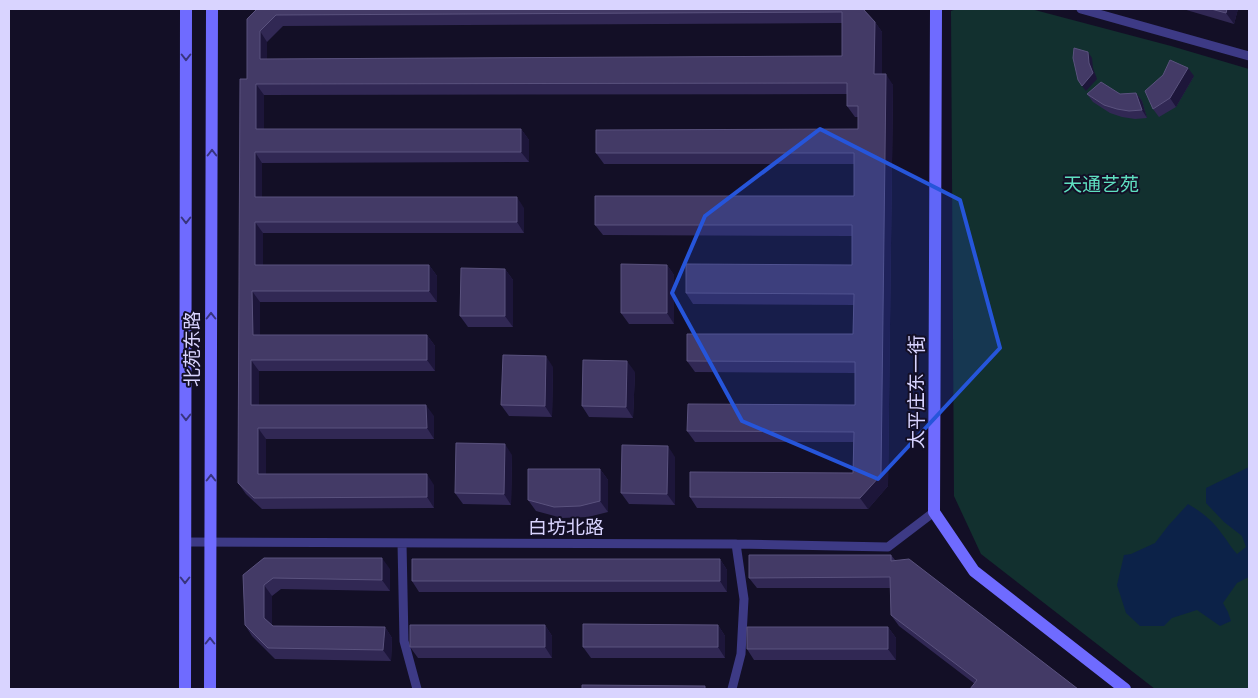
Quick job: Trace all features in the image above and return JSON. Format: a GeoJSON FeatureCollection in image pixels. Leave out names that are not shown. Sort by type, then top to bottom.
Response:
{"type":"FeatureCollection","features":[{"type":"Feature","properties":{"kind":"main road","name":"北苑东路"},"geometry":{"type":"LineString","coordinates":[[185,689],[186,9]]}},
{"type":"Feature","properties":{"kind":"main road","name":"北苑东路"},"geometry":{"type":"LineString","coordinates":[[210,689],[212,9]]}},
{"type":"Feature","properties":{"kind":"main road","name":"太平庄东一街"},"geometry":{"type":"LineString","coordinates":[[934,512],[936,9]]}},
{"type":"Feature","properties":{"kind":"main road"},"geometry":{"type":"LineString","coordinates":[[934,512],[974,571],[1125,689]]}},
{"type":"Feature","properties":{"kind":"street"},"geometry":{"type":"LineString","coordinates":[[1081,9],[1249,56]]}},
{"type":"Feature","properties":{"kind":"street","name":"白坊北路"},"geometry":{"type":"LineString","coordinates":[[186,542],[736,544],[888,547],[934,512]]}},
{"type":"Feature","properties":{"kind":"street"},"geometry":{"type":"LineString","coordinates":[[402,543],[404,641],[417,689]]}},
{"type":"Feature","properties":{"kind":"street"},"geometry":{"type":"LineString","coordinates":[[732,689],[741,654],[744,598],[736,544]]}},
{"type":"Feature","properties":{"kind":"highlighted area"},"geometry":{"type":"Polygon","coordinates":[[[820,129],[960,200],[1000,348],[878,479],[742,421],[672,293],[705,216],[820,129]]]}},
{"type":"Feature","properties":{"kind":"green space","name":"天通艺苑"},"geometry":{"type":"Polygon","coordinates":[[[956,9],[1031,9],[1249,69],[1249,689],[1155,689],[981,554],[954,496],[951,11],[956,9]]]}},
{"type":"Feature","properties":{"kind":"water"},"geometry":{"type":"Polygon","coordinates":[[[1249,467],[1249,577],[1237,583],[1223,603],[1231,621],[1220,626],[1197,610],[1172,618],[1164,626],[1140,626],[1126,613],[1117,585],[1124,555],[1131,554],[1155,543],[1188,504],[1203,514],[1219,529],[1237,554],[1246,547],[1242,536],[1224,522],[1206,503],[1206,488],[1249,467]]]}},
{"type":"Feature","properties":{"kind":"building"},"geometry":{"type":"Polygon","coordinates":[[[257,9],[863,9],[875,22],[874,74],[886,74],[881,475],[860,498],[690,497],[690,472],[853,473],[854,432],[687,431],[688,404],[855,405],[855,362],[687,361],[687,334],[853,334],[854,294],[686,293],[686,264],[852,265],[852,225],[595,225],[595,196],[854,196],[854,153],[596,153],[596,130],[858,129],[858,106],[847,106],[847,83],[256,84],[256,129],[521,129],[521,152],[255,152],[255,197],[517,197],[517,222],[255,222],[255,265],[429,265],[429,291],[252,291],[253,335],[427,335],[427,360],[251,360],[251,405],[426,405],[427,428],[258,428],[258,474],[427,474],[427,497],[254,498],[238,483],[240,79],[247,79],[247,19],[257,9]],[[842,12],[276,15],[260,31],[260,59],[842,56],[842,12]]]}},
{"type":"Feature","properties":{"kind":"building"},"geometry":{"type":"Polygon","coordinates":[[[1211,9],[1227,9],[1226,13],[1211,9]]]}},
{"type":"Feature","properties":{"kind":"building"},"geometry":{"type":"Polygon","coordinates":[[[1074,48],[1088,52],[1089,63],[1093,73],[1082,86],[1078,80],[1073,58],[1074,48]]]}},
{"type":"Feature","properties":{"kind":"building"},"geometry":{"type":"Polygon","coordinates":[[[1170,60],[1188,68],[1170,98],[1153,109],[1145,91],[1163,75],[1170,60]]]}},
{"type":"Feature","properties":{"kind":"building"},"geometry":{"type":"Polygon","coordinates":[[[1101,82],[1120,94],[1136,93],[1142,110],[1129,111],[1117,109],[1104,105],[1087,94],[1101,82]]]}},
{"type":"Feature","properties":{"kind":"building"},"geometry":{"type":"Polygon","coordinates":[[[621,264],[667,265],[667,313],[621,313],[621,264]]]}},
{"type":"Feature","properties":{"kind":"building"},"geometry":{"type":"Polygon","coordinates":[[[461,268],[505,269],[505,316],[460,316],[461,268]]]}},
{"type":"Feature","properties":{"kind":"building"},"geometry":{"type":"Polygon","coordinates":[[[503,355],[546,356],[545,406],[501,405],[503,355]]]}},
{"type":"Feature","properties":{"kind":"building"},"geometry":{"type":"Polygon","coordinates":[[[583,360],[627,361],[626,407],[582,406],[583,360]]]}},
{"type":"Feature","properties":{"kind":"building"},"geometry":{"type":"Polygon","coordinates":[[[456,443],[505,444],[504,494],[455,493],[456,443]]]}},
{"type":"Feature","properties":{"kind":"building"},"geometry":{"type":"Polygon","coordinates":[[[622,445],[668,446],[667,494],[621,493],[622,445]]]}},
{"type":"Feature","properties":{"kind":"building"},"geometry":{"type":"Polygon","coordinates":[[[528,469],[600,469],[600,501],[580,506],[554,507],[528,500],[528,469]]]}},
{"type":"Feature","properties":{"kind":"building"},"geometry":{"type":"Polygon","coordinates":[[[749,555],[891,555],[891,561],[909,559],[1078,689],[970,689],[977,680],[891,615],[890,577],[749,578],[749,555]]]}},
{"type":"Feature","properties":{"kind":"building"},"geometry":{"type":"Polygon","coordinates":[[[264,558],[382,558],[382,580],[273,578],[264,585],[264,618],[273,626],[385,627],[383,650],[268,648],[245,625],[243,575],[264,558]]]}},
{"type":"Feature","properties":{"kind":"building"},"geometry":{"type":"Polygon","coordinates":[[[412,559],[720,559],[720,581],[412,581],[412,559]]]}},
{"type":"Feature","properties":{"kind":"building"},"geometry":{"type":"Polygon","coordinates":[[[583,624],[718,625],[718,647],[583,647],[583,624]]]}},
{"type":"Feature","properties":{"kind":"building"},"geometry":{"type":"Polygon","coordinates":[[[410,625],[545,625],[545,647],[410,647],[410,625]]]}},
{"type":"Feature","properties":{"kind":"building"},"geometry":{"type":"Polygon","coordinates":[[[747,627],[888,627],[888,649],[747,649],[747,627]]]}},
{"type":"Feature","properties":{"kind":"building"},"geometry":{"type":"Polygon","coordinates":[[[582,685],[705,686],[705,689],[582,689],[582,685]]]}}]}
